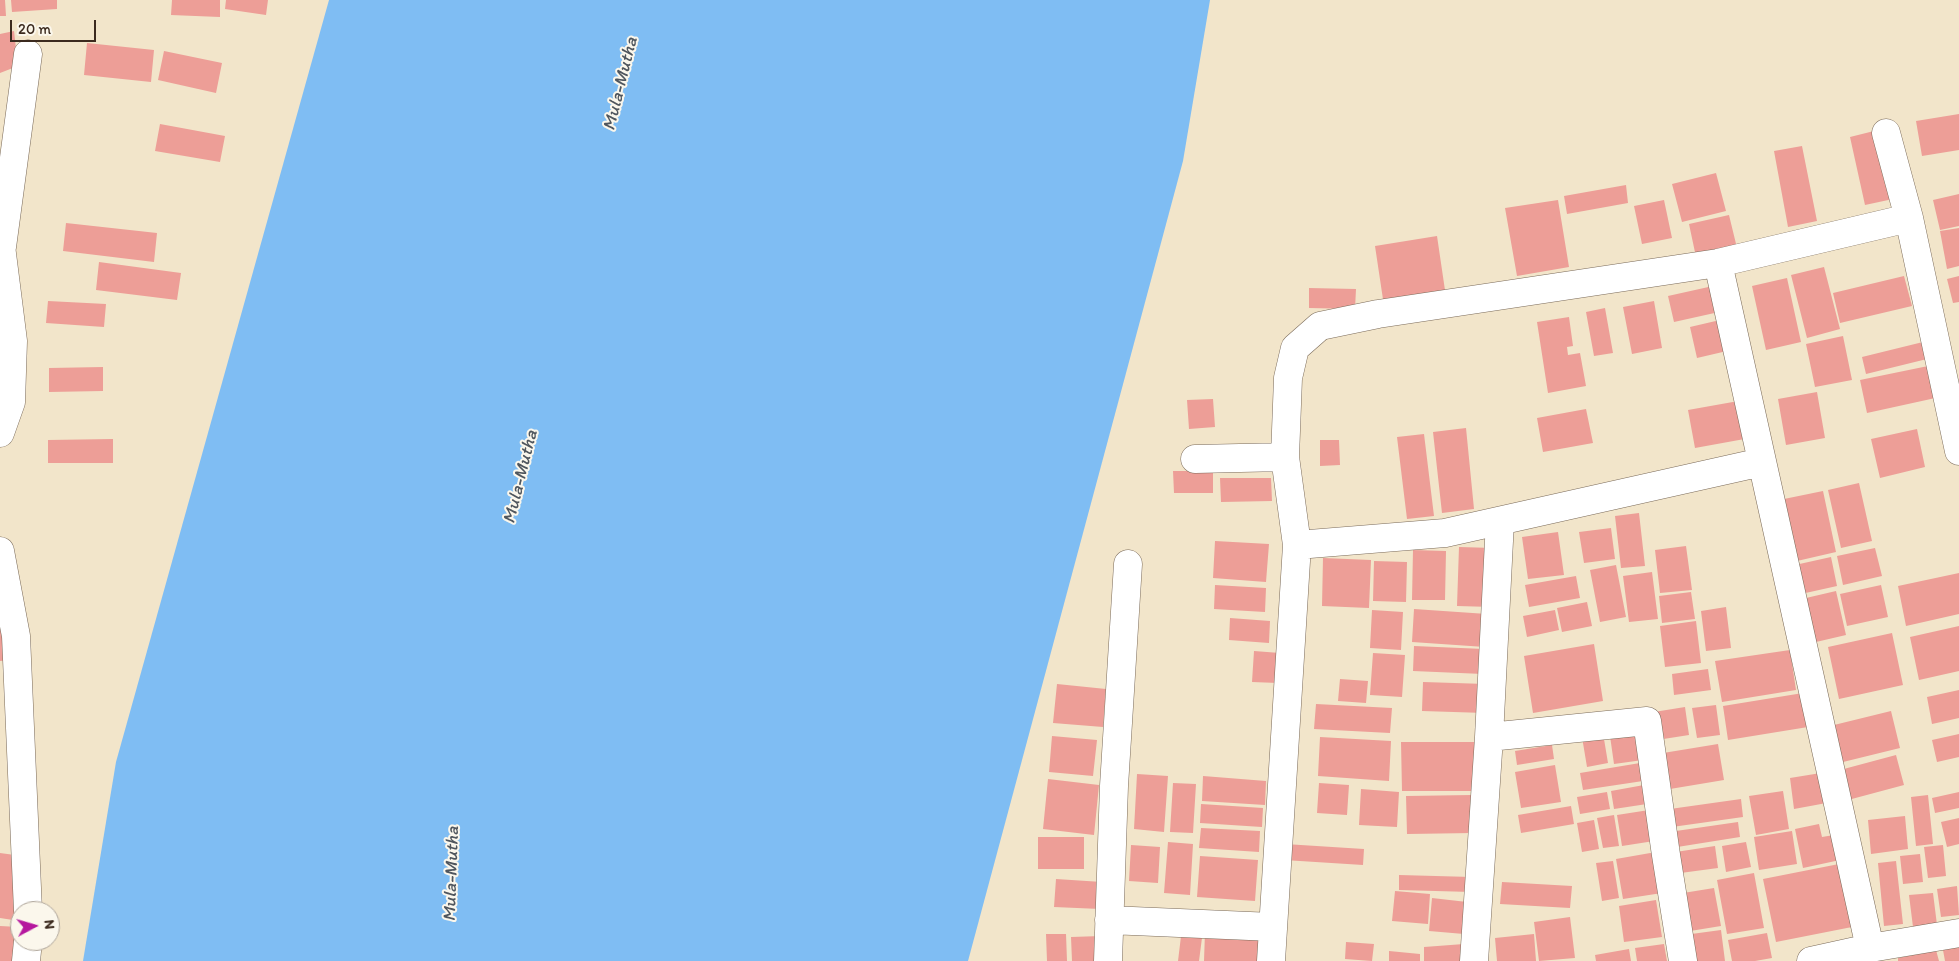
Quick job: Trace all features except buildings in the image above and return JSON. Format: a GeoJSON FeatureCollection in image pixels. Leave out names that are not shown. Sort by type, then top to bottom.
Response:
{"type":"FeatureCollection","features":[{"type":"Feature","properties":{"kind":"street"},"geometry":{"type":"LineString","coordinates":[[0,433],[11,402],[13,342],[1,242],[28,54]]}},
{"type":"Feature","properties":{"kind":"street"},"geometry":{"type":"LineString","coordinates":[[1886,133],[1909,218],[1956,423],[1959,451]]}},
{"type":"Feature","properties":{"kind":"street"},"geometry":{"type":"LineString","coordinates":[[1271,961],[1296,544],[1285,457],[1288,378],[1295,348],[1320,326],[1378,314],[1718,264],[1909,218]]}},
{"type":"Feature","properties":{"kind":"street"},"geometry":{"type":"LineString","coordinates":[[1718,264],[1870,948]]}},
{"type":"Feature","properties":{"kind":"street"},"geometry":{"type":"LineString","coordinates":[[1196,460],[1285,457]]}},
{"type":"Feature","properties":{"kind":"street"},"geometry":{"type":"LineString","coordinates":[[1296,544],[1445,533],[1762,462]]}},
{"type":"Feature","properties":{"kind":"street"},"geometry":{"type":"LineString","coordinates":[[1474,961],[1489,737],[1500,521]]}},
{"type":"Feature","properties":{"kind":"street"},"geometry":{"type":"LineString","coordinates":[[0,551],[16,636],[11,790],[27,901]]}},
{"type":"Feature","properties":{"kind":"street"},"geometry":{"type":"LineString","coordinates":[[1108,961],[1115,776],[1128,564]]}},
{"type":"Feature","properties":{"kind":"street"},"geometry":{"type":"LineString","coordinates":[[1489,737],[1647,721],[1683,961]]}},
{"type":"Feature","properties":{"kind":"street"},"geometry":{"type":"LineString","coordinates":[[1109,920],[1273,927]]}},
{"type":"Feature","properties":{"kind":"street"},"geometry":{"type":"LineString","coordinates":[[1811,961],[1870,948],[1959,933]]}},
{"type":"Feature","properties":{"kind":"water","name":"Mula-Mutha"},"geometry":{"type":"Polygon","coordinates":[[[329,0],[1210,0],[1183,161],[968,961],[83,961],[116,762],[329,0]]]}}]}
